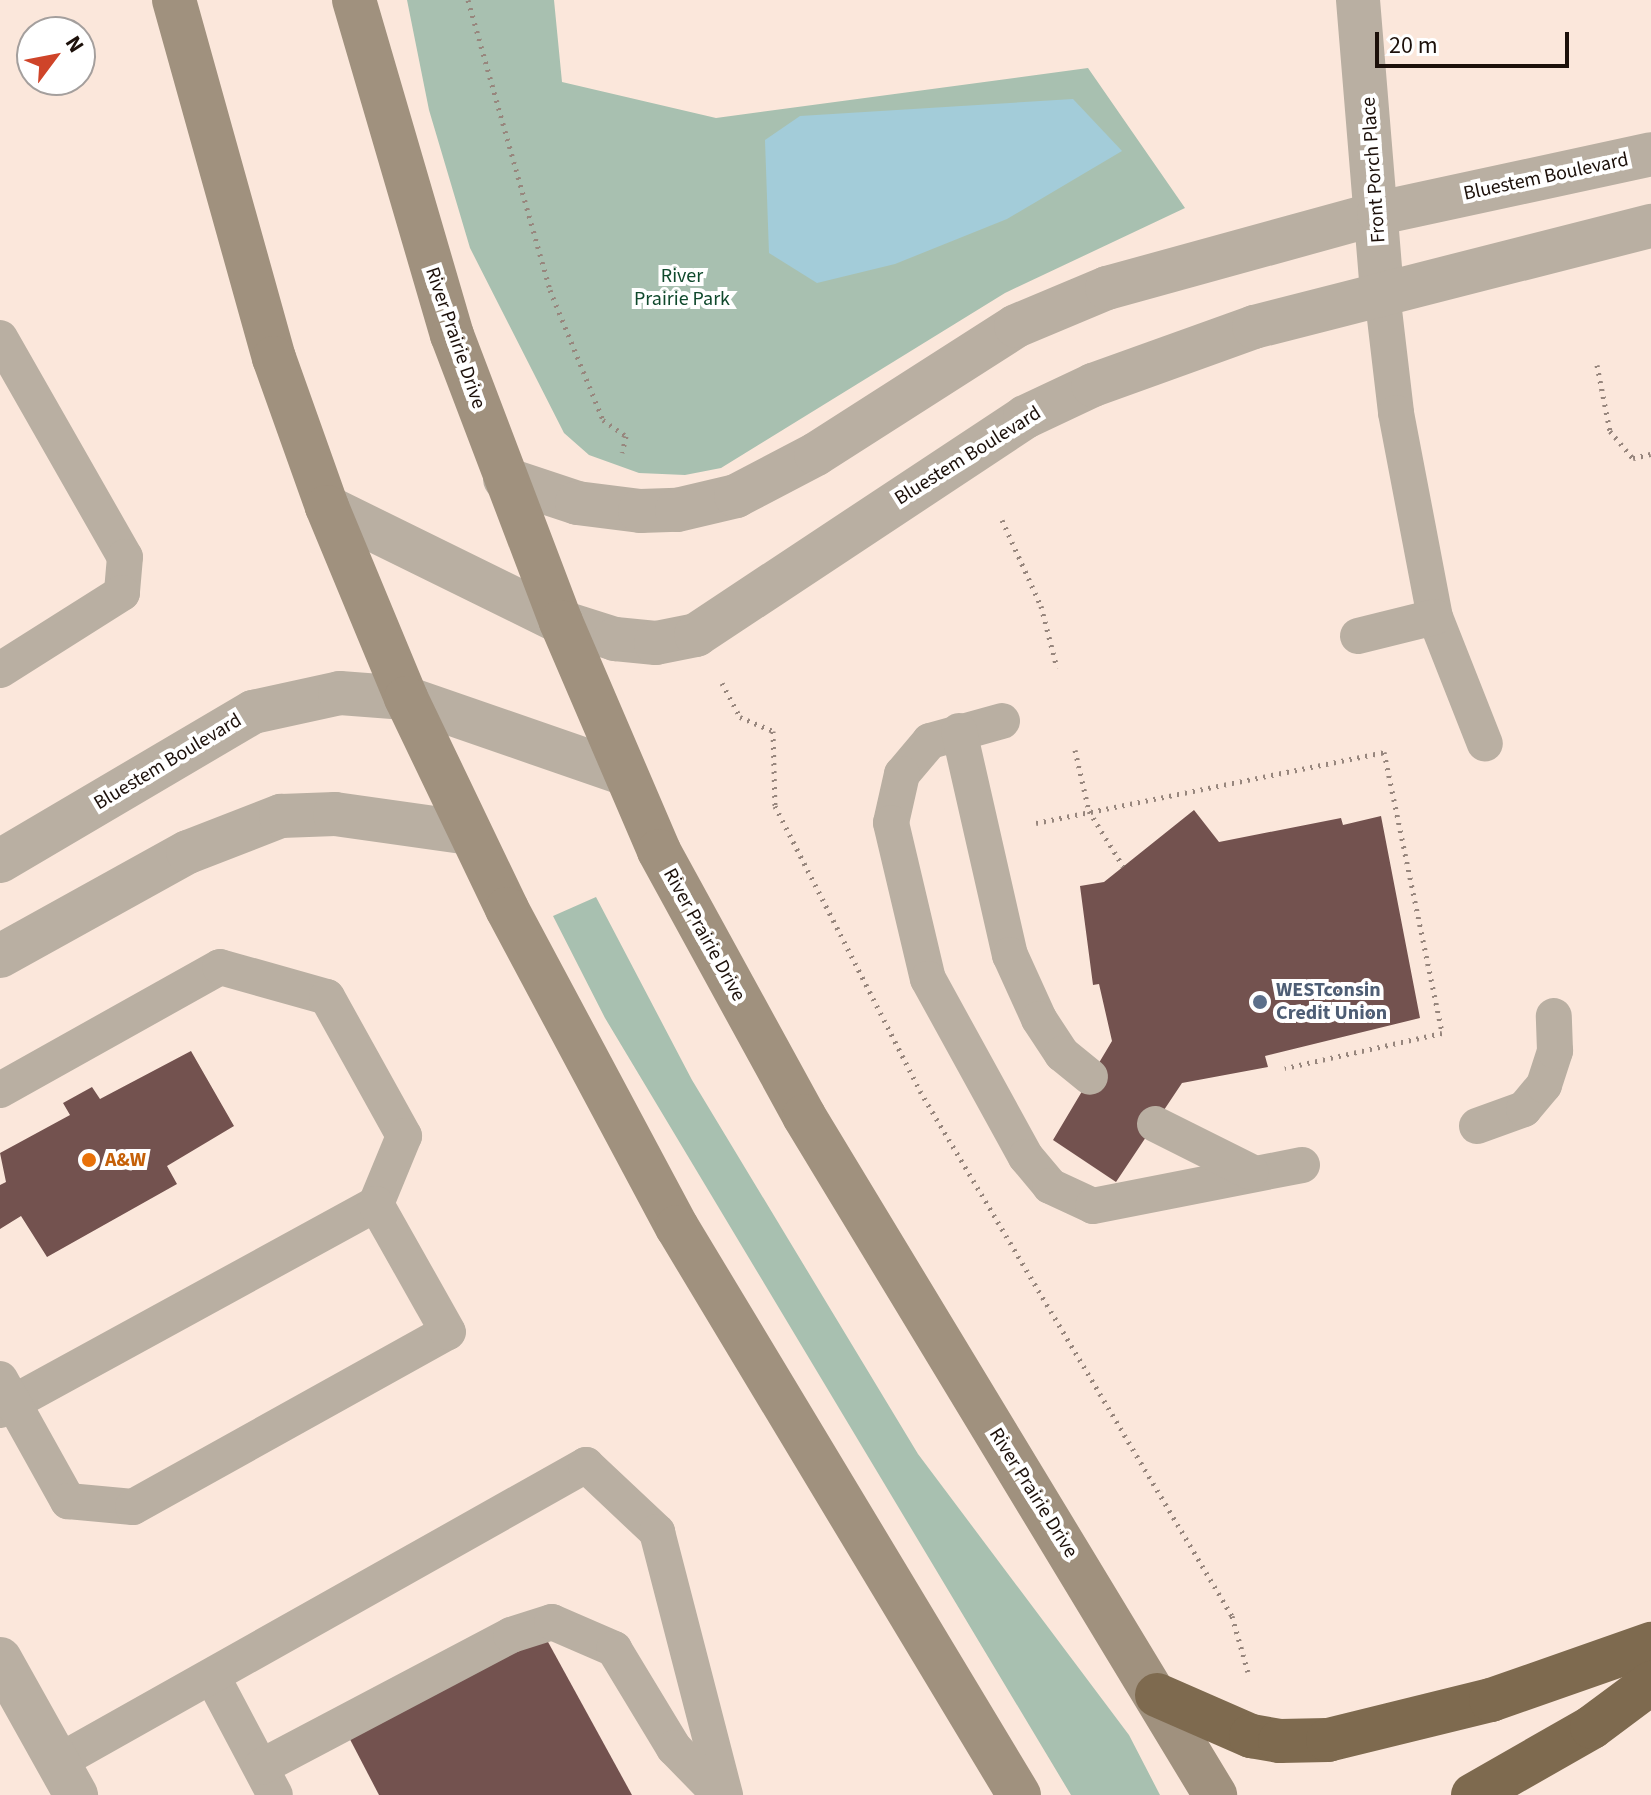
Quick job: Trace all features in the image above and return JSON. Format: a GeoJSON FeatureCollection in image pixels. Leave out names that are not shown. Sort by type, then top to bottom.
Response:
{"type":"FeatureCollection","features":[{"type":"Feature","properties":{"kind":"highway"},"geometry":{"type":"LineString","coordinates":[[1157,1695],[1224,1727],[1280,1741],[1328,1740],[1443,1713],[1542,1685],[1651,1644]]}},
{"type":"Feature","properties":{"kind":"highway"},"geometry":{"type":"LineString","coordinates":[[1473,1795],[1592,1727],[1651,1683]]}},
{"type":"Feature","properties":{"kind":"main road"},"geometry":{"type":"LineString","coordinates":[[174,0],[274,358],[327,507],[406,698],[470,833],[677,1227],[1019,1795]]}},
{"type":"Feature","properties":{"kind":"main road","name":"River Prairie Drive"},"geometry":{"type":"LineString","coordinates":[[354,0],[447,320],[505,479],[623,773],[683,897],[804,1116],[1215,1795]]}},
{"type":"Feature","properties":{"kind":"street","name":"Front Porch Place"},"geometry":{"type":"LineString","coordinates":[[1358,0],[1379,213],[1382,293]]}},
{"type":"Feature","properties":{"kind":"street","name":"Bluestem Boulevard"},"geometry":{"type":"LineString","coordinates":[[505,479],[577,503],[640,511],[677,510],[736,496],[816,454],[1016,326],[1107,288],[1379,213],[1651,154]]}},
{"type":"Feature","properties":{"kind":"street","name":"Bluestem Boulevard"},"geometry":{"type":"LineString","coordinates":[[327,507],[561,622],[615,639],[656,643],[696,635],[1025,417],[1093,385],[1254,327],[1651,226]]}},
{"type":"Feature","properties":{"kind":"street","name":"Bluestem Boulevard"},"geometry":{"type":"LineString","coordinates":[[0,861],[253,712],[340,693],[406,698],[623,773]]}},
{"type":"Feature","properties":{"kind":"street"},"geometry":{"type":"LineString","coordinates":[[0,956],[188,852],[281,816],[335,814],[470,833]]}},
{"type":"Feature","properties":{"kind":"street"},"geometry":{"type":"LineString","coordinates":[[0,1659],[67,1778]]}},
{"type":"Feature","properties":{"kind":"lane"},"geometry":{"type":"LineString","coordinates":[[1382,293],[1396,413],[1435,617],[1485,744]]}},
{"type":"Feature","properties":{"kind":"lane"},"geometry":{"type":"LineString","coordinates":[[0,338],[125,557],[122,593],[0,670]]}},
{"type":"Feature","properties":{"kind":"lane"},"geometry":{"type":"LineString","coordinates":[[1358,636],[1435,617]]}},
{"type":"Feature","properties":{"kind":"lane"},"geometry":{"type":"LineString","coordinates":[[1002,721],[930,741],[902,774],[891,823],[928,979],[1026,1157],[1050,1186],[1093,1206],[1251,1172],[1302,1165]]}},
{"type":"Feature","properties":{"kind":"lane"},"geometry":{"type":"LineString","coordinates":[[959,731],[1010,955],[1054,1042],[1090,1077]]}},
{"type":"Feature","properties":{"kind":"lane"},"geometry":{"type":"LineString","coordinates":[[0,1090],[220,967],[327,997],[404,1136],[376,1204],[4,1397],[68,1501],[133,1507],[448,1332],[376,1204]]}},
{"type":"Feature","properties":{"kind":"lane"},"geometry":{"type":"LineString","coordinates":[[1477,1126],[1524,1109],[1544,1085],[1555,1051],[1554,1016]]}},
{"type":"Feature","properties":{"kind":"lane"},"geometry":{"type":"LineString","coordinates":[[1155,1124],[1251,1172]]}},
{"type":"Feature","properties":{"kind":"lane"},"geometry":{"type":"LineString","coordinates":[[67,1778],[213,1678],[586,1465],[657,1532],[723,1795]]}},
{"type":"Feature","properties":{"kind":"lane"},"geometry":{"type":"LineString","coordinates":[[213,1678],[268,1781],[511,1635],[552,1622],[614,1649],[674,1748],[723,1795]]}},
{"type":"Feature","properties":{"kind":"path"},"geometry":{"type":"LineString","coordinates":[[468,0],[550,290],[603,420],[626,436]]}},
{"type":"Feature","properties":{"kind":"path"},"geometry":{"type":"LineString","coordinates":[[1597,365],[1610,431],[1633,458],[1651,454]]}},
{"type":"Feature","properties":{"kind":"path"},"geometry":{"type":"LineString","coordinates":[[1002,520],[1041,606],[1057,668]]}},
{"type":"Feature","properties":{"kind":"path"},"geometry":{"type":"LineString","coordinates":[[740,717],[773,731],[775,806],[920,1091],[1232,1616],[1238,1649],[1280,1741]]}},
{"type":"Feature","properties":{"kind":"path"},"geometry":{"type":"LineString","coordinates":[[1075,750],[1089,811],[1123,866]]}},
{"type":"Feature","properties":{"kind":"path"},"geometry":{"type":"LineString","coordinates":[[1036,823],[1384,752],[1442,1033],[1285,1068]]}},
{"type":"Feature","properties":{"kind":"green space","name":"River Prairie Park"},"geometry":{"type":"Polygon","coordinates":[[[407,0],[554,0],[562,82],[716,118],[1088,68],[1185,208],[1005,293],[721,468],[685,475],[639,473],[589,455],[564,433],[470,248],[429,110],[407,0]]]}},
{"type":"Feature","properties":{"kind":"green space"},"geometry":{"type":"Polygon","coordinates":[[[596,897],[692,1080],[918,1454],[1129,1735],[1160,1795],[1071,1795],[605,1018],[553,916],[596,897]]]}},
{"type":"Feature","properties":{"kind":"water"},"geometry":{"type":"Polygon","coordinates":[[[1073,99],[1122,151],[1007,219],[895,264],[817,283],[769,253],[765,140],[800,116],[1073,99]]]}},
{"type":"Feature","properties":{"kind":"building","name":"WESTconsin Credit Union"},"geometry":{"type":"Polygon","coordinates":[[[1194,810],[1219,842],[1341,818],[1343,825],[1381,816],[1420,1018],[1265,1056],[1268,1067],[1182,1083],[1116,1182],[1053,1140],[1112,1041],[1099,984],[1093,985],[1080,886],[1104,882],[1194,810]]]}},
{"type":"Feature","properties":{"kind":"building","name":"A&W"},"geometry":{"type":"Polygon","coordinates":[[[191,1051],[234,1126],[167,1166],[177,1184],[47,1257],[21,1216],[0,1229],[0,1185],[6,1182],[0,1153],[70,1115],[63,1103],[92,1087],[100,1099],[191,1051]]]}},
{"type":"Feature","properties":{"kind":"building"},"geometry":{"type":"Polygon","coordinates":[[[542,1631],[632,1795],[379,1795],[342,1724],[542,1631]]]}},
{"type":"Feature","properties":{"kind":"place","name":"WESTconsin Credit Union"},"geometry":{"type":"Point","coordinates":[1260,1002]}},
{"type":"Feature","properties":{"kind":"place","name":"A&W"},"geometry":{"type":"Point","coordinates":[89,1160]}}]}
